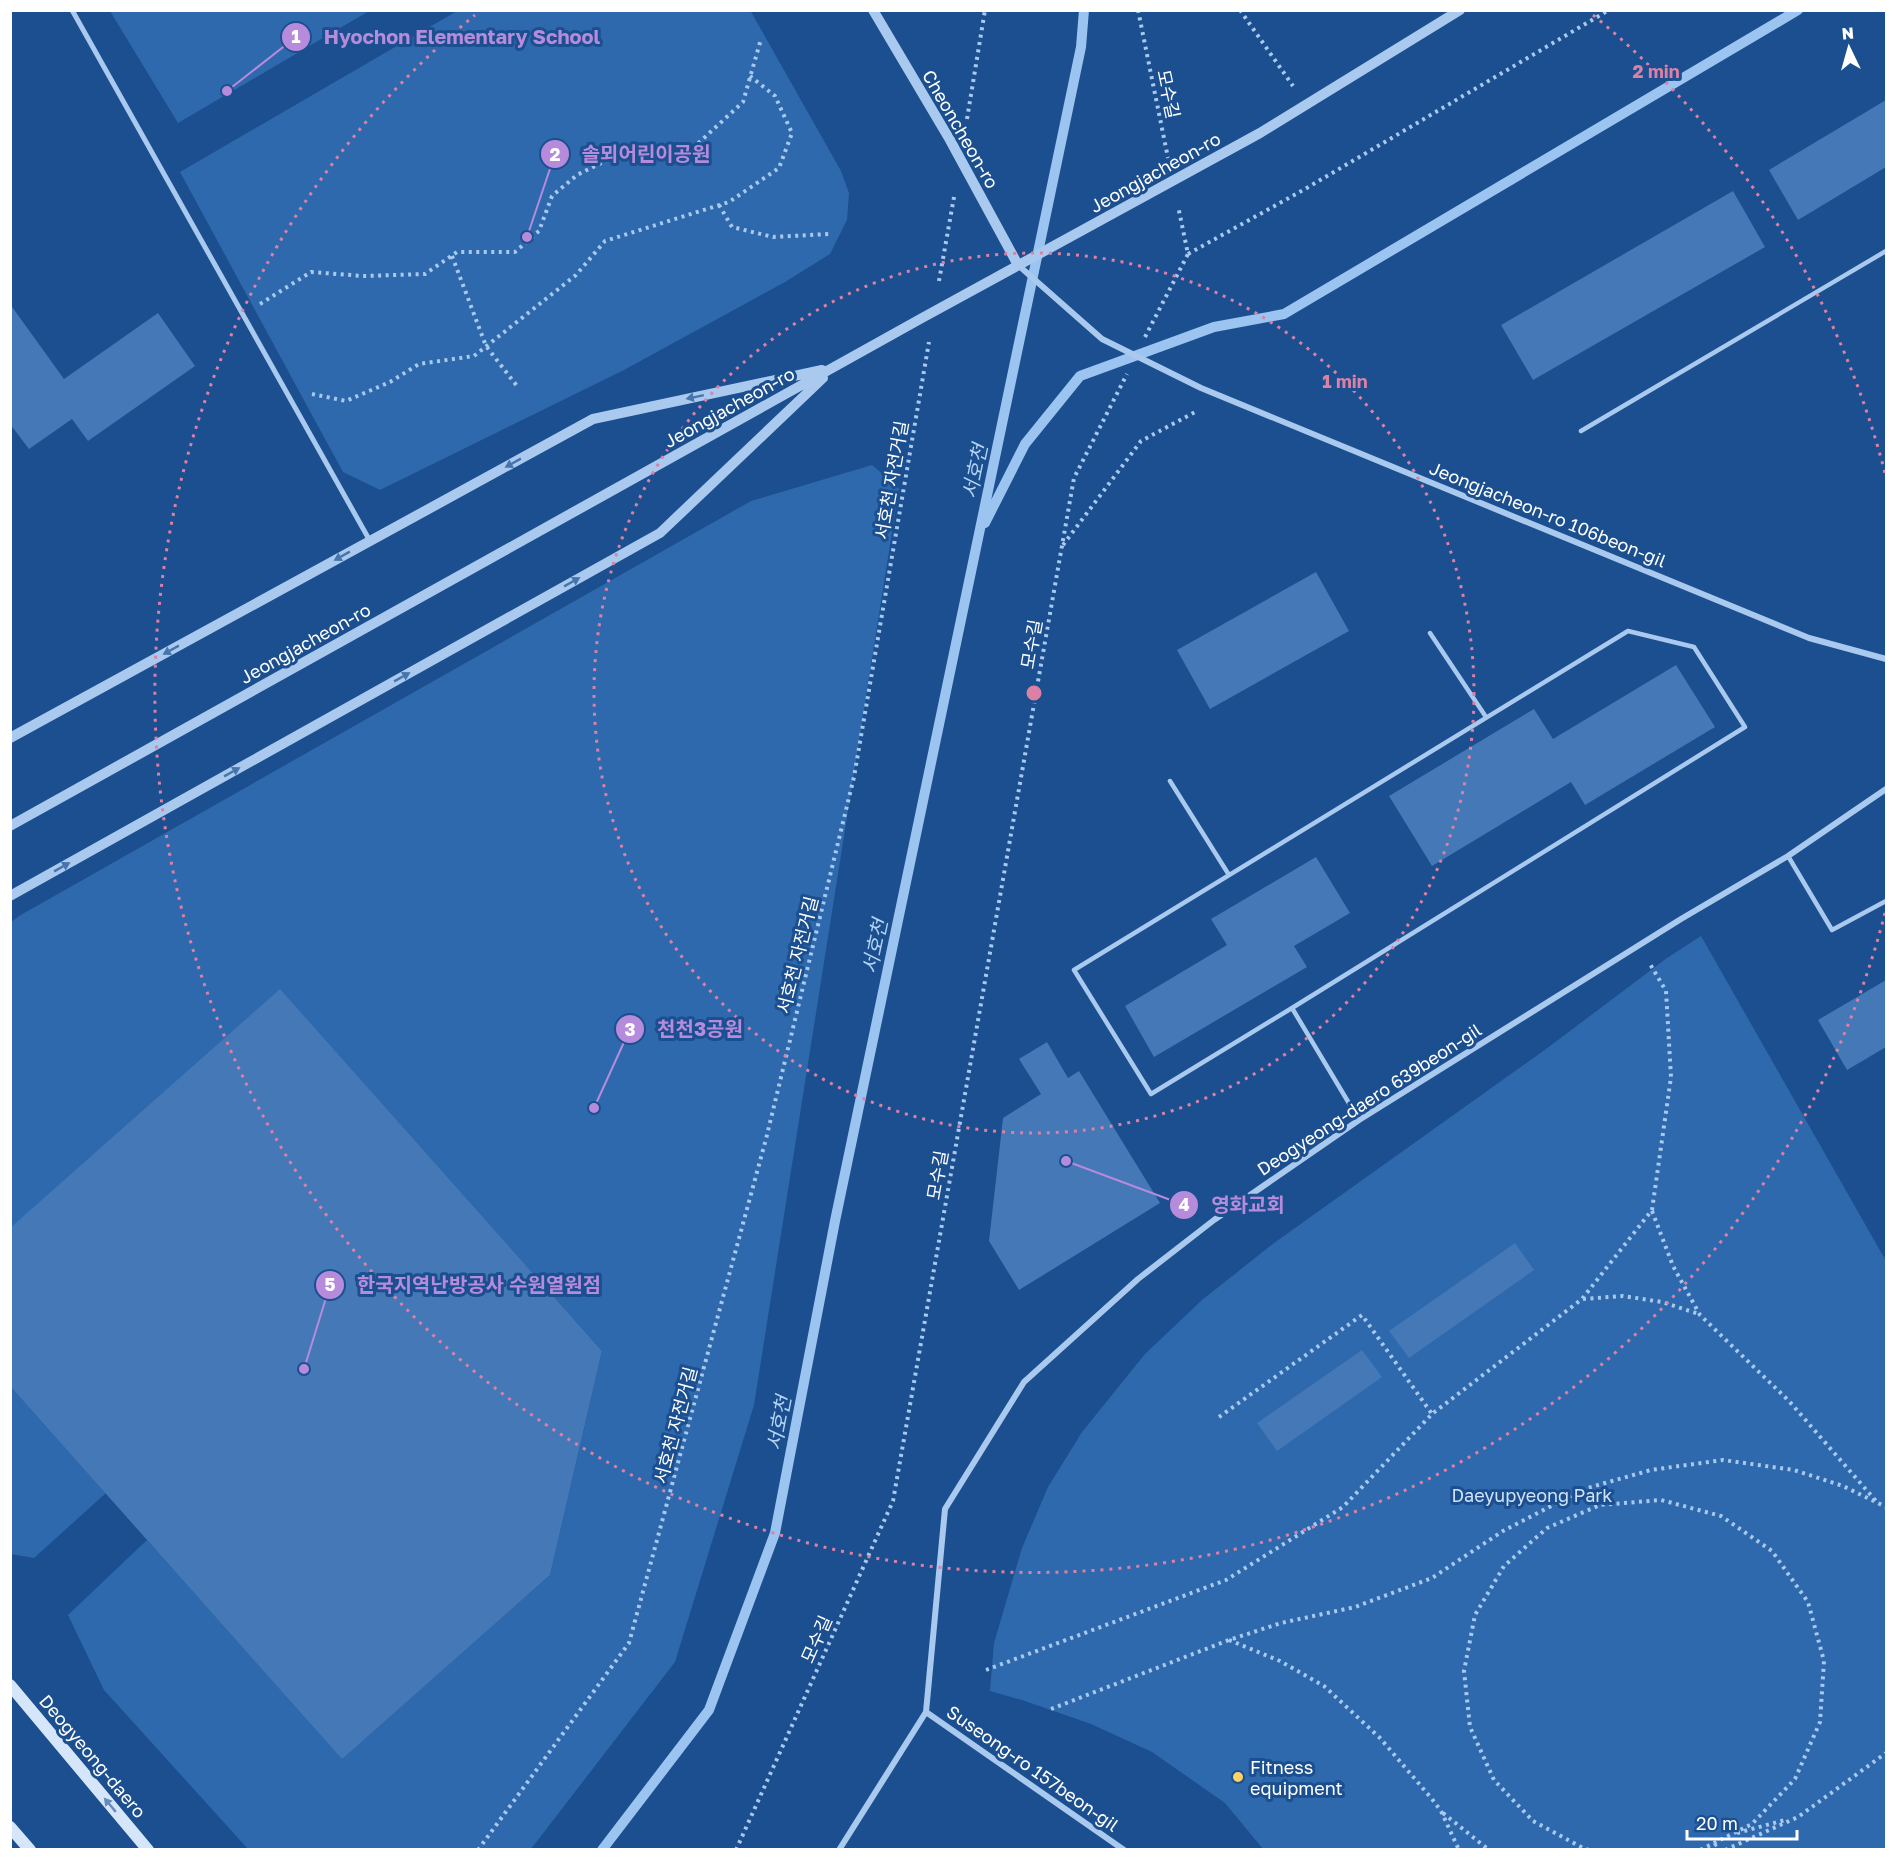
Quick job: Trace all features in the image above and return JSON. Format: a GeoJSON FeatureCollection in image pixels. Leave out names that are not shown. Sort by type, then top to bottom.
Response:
{"type":"FeatureCollection","features":[{"type":"Feature","properties":{"kind":"main road","name":"Deogyeong-daero"},"geometry":{"type":"LineString","coordinates":[[10,1685],[148,1850]]}},
{"type":"Feature","properties":{"kind":"main road"},"geometry":{"type":"LineString","coordinates":[[10,1827],[30,1850]]}},
{"type":"Feature","properties":{"kind":"street"},"geometry":{"type":"LineString","coordinates":[[72,10],[370,541]]}},
{"type":"Feature","properties":{"kind":"street","name":"Cheoncheon-ro"},"geometry":{"type":"LineString","coordinates":[[873,10],[950,140],[1019,265]]}},
{"type":"Feature","properties":{"kind":"street","name":"Jeongjacheon-ro"},"geometry":{"type":"LineString","coordinates":[[10,826],[921,318],[1260,133],[1460,10]]}},
{"type":"Feature","properties":{"kind":"street","name":"Jeongjacheon-ro 106beon-gil"},"geometry":{"type":"LineString","coordinates":[[1019,265],[1102,339],[1201,388],[1809,638],[1887,659]]}},
{"type":"Feature","properties":{"kind":"street"},"geometry":{"type":"LineString","coordinates":[[10,738],[593,419],[834,367]]}},
{"type":"Feature","properties":{"kind":"street"},"geometry":{"type":"LineString","coordinates":[[10,896],[660,532],[834,367]]}},
{"type":"Feature","properties":{"kind":"street","name":"Deogyeong-daero 639beon-gil"},"geometry":{"type":"LineString","coordinates":[[839,1850],[926,1712],[945,1509],[1024,1382],[1138,1279],[1214,1220],[1359,1120],[1639,945],[1788,856],[1887,789]]}},
{"type":"Feature","properties":{"kind":"street","name":"Suseong-ro 157beon-gil"},"geometry":{"type":"LineString","coordinates":[[926,1712],[1124,1850]]}},
{"type":"Feature","properties":{"kind":"lane"},"geometry":{"type":"LineString","coordinates":[[1581,431],[1887,251]]}},
{"type":"Feature","properties":{"kind":"lane"},"geometry":{"type":"LineString","coordinates":[[1628,631],[1694,647],[1745,727],[1151,1094],[1074,970],[1486,717],[1628,631]]}},
{"type":"Feature","properties":{"kind":"lane"},"geometry":{"type":"LineString","coordinates":[[1431,633],[1486,717]]}},
{"type":"Feature","properties":{"kind":"lane"},"geometry":{"type":"LineString","coordinates":[[1170,781],[1230,874]]}},
{"type":"Feature","properties":{"kind":"lane"},"geometry":{"type":"LineString","coordinates":[[1788,856],[1832,930],[1887,901]]}},
{"type":"Feature","properties":{"kind":"lane"},"geometry":{"type":"LineString","coordinates":[[1292,1008],[1359,1120]]}},
{"type":"Feature","properties":{"kind":"path"},"geometry":{"type":"LineString","coordinates":[[967,120],[985,10]]}},
{"type":"Feature","properties":{"kind":"path","name":"모수길"},"geometry":{"type":"LineString","coordinates":[[1138,10],[1169,163]]}},
{"type":"Feature","properties":{"kind":"path"},"geometry":{"type":"LineString","coordinates":[[1240,10],[1306,105]]}},
{"type":"Feature","properties":{"kind":"path"},"geometry":{"type":"LineString","coordinates":[[1176,197],[1188,254],[1315,183],[1609,10]]}},
{"type":"Feature","properties":{"kind":"path"},"geometry":{"type":"LineString","coordinates":[[254,308],[311,272],[363,276],[424,274],[457,252],[515,252],[539,231],[552,196],[577,176],[627,150],[692,149],[743,102],[761,39]]}},
{"type":"Feature","properties":{"kind":"path"},"geometry":{"type":"LineString","coordinates":[[311,393],[346,401],[390,382],[419,364],[474,356],[576,275],[605,241],[729,202],[779,168],[792,133],[775,96],[750,76]]}},
{"type":"Feature","properties":{"kind":"path"},"geometry":{"type":"LineString","coordinates":[[939,285],[955,191]]}},
{"type":"Feature","properties":{"kind":"path"},"geometry":{"type":"LineString","coordinates":[[719,205],[732,227],[773,237],[829,234]]}},
{"type":"Feature","properties":{"kind":"path"},"geometry":{"type":"LineString","coordinates":[[452,256],[486,346],[517,386]]}},
{"type":"Feature","properties":{"kind":"path","name":"서호천 자전거길"},"geometry":{"type":"LineString","coordinates":[[478,1850],[629,1643],[766,1139],[854,777],[931,332]]}},
{"type":"Feature","properties":{"kind":"path"},"geometry":{"type":"LineString","coordinates":[[1063,546],[1141,441],[1223,397]]}},
{"type":"Feature","properties":{"kind":"path","name":"모수길"},"geometry":{"type":"LineString","coordinates":[[736,1850],[893,1501],[1074,478]]}},
{"type":"Feature","properties":{"kind":"path"},"geometry":{"type":"LineString","coordinates":[[1639,945],[1666,991],[1671,1077],[1652,1210],[1673,1266],[1700,1315],[1789,1401],[1879,1504]]}},
{"type":"Feature","properties":{"kind":"path"},"geometry":{"type":"LineString","coordinates":[[986,1670],[1226,1580],[1343,1507],[1432,1414],[1582,1299],[1652,1210]]}},
{"type":"Feature","properties":{"kind":"path"},"geometry":{"type":"LineString","coordinates":[[1582,1299],[1623,1296],[1662,1302],[1700,1315]]}},
{"type":"Feature","properties":{"kind":"path"},"geometry":{"type":"LineString","coordinates":[[1219,1417],[1362,1315],[1432,1414]]}},
{"type":"Feature","properties":{"kind":"path"},"geometry":{"type":"LineString","coordinates":[[1051,1709],[1229,1640],[1281,1623],[1355,1608],[1432,1578],[1503,1531],[1584,1490],[1651,1470],[1723,1460],[1794,1470],[1843,1486],[1887,1509]]}},
{"type":"Feature","properties":{"kind":"path"},"geometry":{"type":"LineString","coordinates":[[1589,1850],[1533,1821],[1494,1780],[1470,1727],[1464,1671],[1475,1615],[1504,1566],[1547,1528],[1600,1505],[1661,1500],[1721,1516],[1772,1551],[1808,1602],[1824,1661],[1820,1722],[1795,1779],[1752,1824],[1700,1850]]}},
{"type":"Feature","properties":{"kind":"path"},"geometry":{"type":"LineString","coordinates":[[1229,1640],[1280,1661],[1324,1686],[1380,1738],[1440,1811],[1489,1850]]}},
{"type":"Feature","properties":{"kind":"path"},"geometry":{"type":"LineString","coordinates":[[1725,1850],[1798,1817],[1886,1754]]}},
{"type":"Feature","properties":{"kind":"path"},"geometry":{"type":"LineString","coordinates":[[1440,1811],[1460,1850]]}},
{"type":"Feature","properties":{"kind":"path"},"geometry":{"type":"LineString","coordinates":[[1708,1850],[1730,1835],[1798,1817]]}},
{"type":"Feature","properties":{"kind":"green space"},"geometry":{"type":"Polygon","coordinates":[[[750,10],[841,171],[849,193],[847,220],[830,254],[785,282],[624,370],[380,490],[343,472],[180,172],[457,11],[750,10]]]}},
{"type":"Feature","properties":{"kind":"green space"},"geometry":{"type":"Polygon","coordinates":[[[110,11],[369,11],[178,123],[110,11]]]}},
{"type":"Feature","properties":{"kind":"green space"},"geometry":{"type":"Polygon","coordinates":[[[872,465],[899,488],[754,1405],[675,1662],[531,1849],[248,1849],[104,1690],[68,1615],[147,1540],[342,1758],[550,1575],[602,1351],[280,990],[11,1228],[10,923],[751,501],[872,465]]]}},
{"type":"Feature","properties":{"kind":"green space","name":"Daeyupyeong Park"},"geometry":{"type":"Polygon","coordinates":[[[1701,936],[1886,1261],[1886,1849],[1263,1849],[1225,1803],[1152,1752],[1091,1724],[990,1691],[994,1643],[1022,1548],[1048,1487],[1082,1432],[1145,1354],[1202,1300],[1274,1243],[1546,1049],[1667,958],[1701,936]]]}},
{"type":"Feature","properties":{"kind":"green space"},"geometry":{"type":"Polygon","coordinates":[[[10,1386],[106,1493],[34,1558],[11,1554],[10,1386]]]}},
{"type":"Feature","properties":{"kind":"building"},"geometry":{"type":"Polygon","coordinates":[[[1886,100],[1886,167],[1798,220],[1769,170],[1886,100]]]}},
{"type":"Feature","properties":{"kind":"building"},"geometry":{"type":"Polygon","coordinates":[[[1733,191],[1765,247],[1533,380],[1501,325],[1733,191]]]}},
{"type":"Feature","properties":{"kind":"building"},"geometry":{"type":"Polygon","coordinates":[[[10,304],[64,379],[158,313],[195,366],[88,441],[72,419],[29,449],[10,424],[10,304]]]}},
{"type":"Feature","properties":{"kind":"building"},"geometry":{"type":"Polygon","coordinates":[[[1316,572],[1349,631],[1210,709],[1177,650],[1316,572]]]}},
{"type":"Feature","properties":{"kind":"building"},"geometry":{"type":"Polygon","coordinates":[[[1676,665],[1715,727],[1585,805],[1571,782],[1432,866],[1389,796],[1534,709],[1553,739],[1676,665]]]}},
{"type":"Feature","properties":{"kind":"building"},"geometry":{"type":"Polygon","coordinates":[[[1316,857],[1350,913],[1294,946],[1307,967],[1154,1057],[1125,1006],[1227,945],[1211,919],[1316,857]]]}},
{"type":"Feature","properties":{"kind":"building"},"geometry":{"type":"Polygon","coordinates":[[[1886,980],[1886,1047],[1847,1070],[1818,1020],[1886,980]]]}},
{"type":"Feature","properties":{"kind":"building"},"geometry":{"type":"Polygon","coordinates":[[[280,989],[602,1351],[550,1575],[342,1759],[10,1386],[10,1228],[280,989]]]}},
{"type":"Feature","properties":{"kind":"building"},"geometry":{"type":"Polygon","coordinates":[[[1047,1042],[1068,1078],[1079,1071],[1160,1203],[1019,1290],[989,1241],[1003,1118],[1041,1094],[1019,1059],[1047,1042]]]}},
{"type":"Feature","properties":{"kind":"building"},"geometry":{"type":"Polygon","coordinates":[[[1515,1243],[1534,1270],[1409,1358],[1389,1331],[1515,1243]]]}},
{"type":"Feature","properties":{"kind":"building"},"geometry":{"type":"Polygon","coordinates":[[[1362,1350],[1382,1377],[1277,1451],[1257,1423],[1362,1350]]]}},
{"type":"Feature","properties":{"kind":"waterway","name":"서호천"},"geometry":{"type":"LineString","coordinates":[[602,1850],[709,1710],[775,1533],[835,1221],[1081,47],[1084,10]]}},
{"type":"Feature","properties":{"kind":"waterway"},"geometry":{"type":"LineString","coordinates":[[985,523],[1025,444],[1080,376],[1214,327],[1284,314],[1798,10]]}},
{"type":"Feature","properties":{"kind":"place","name":"Hyochon Elementary School"},"geometry":{"type":"Point","coordinates":[227,91]}},
{"type":"Feature","properties":{"kind":"place","name":"솔뫼어린이공원"},"geometry":{"type":"Point","coordinates":[527,237]}},
{"type":"Feature","properties":{"kind":"place","name":"천천3공원"},"geometry":{"type":"Point","coordinates":[594,1108]}},
{"type":"Feature","properties":{"kind":"place","name":"영화교회"},"geometry":{"type":"Point","coordinates":[1066,1161]}},
{"type":"Feature","properties":{"kind":"place","name":"한국지역난방공사 수원열원점"},"geometry":{"type":"Point","coordinates":[304,1369]}},
{"type":"Feature","properties":{"kind":"place","name":"Fitness equipment"},"geometry":{"type":"Point","coordinates":[1238,1777]}}]}
